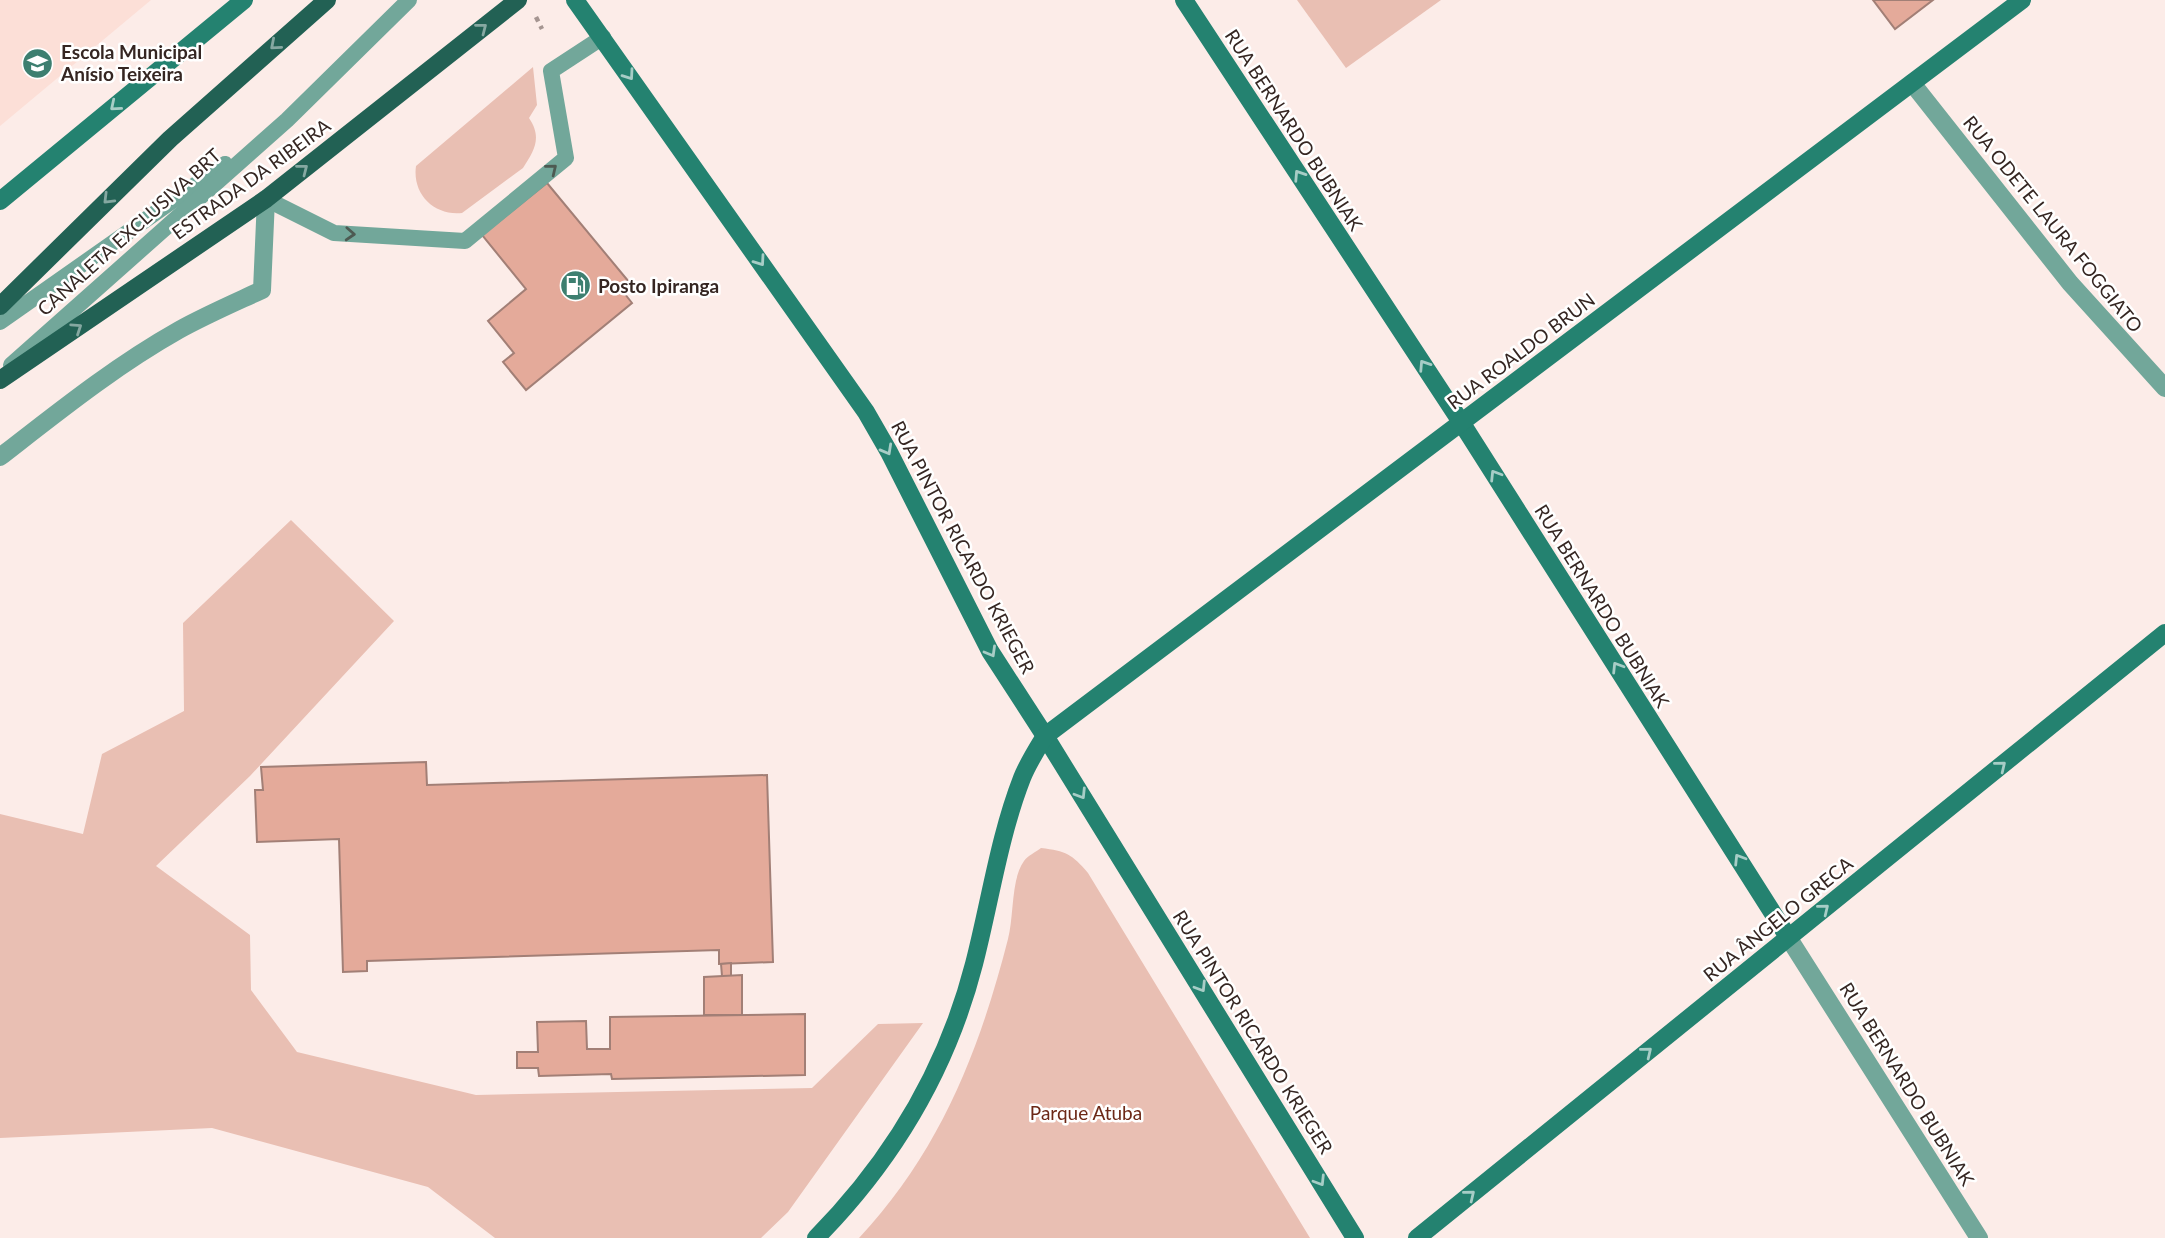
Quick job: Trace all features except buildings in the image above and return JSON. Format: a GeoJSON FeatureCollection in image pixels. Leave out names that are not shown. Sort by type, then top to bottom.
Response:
{"type":"FeatureCollection","features":[{"type":"Feature","properties":{"kind":"main road"},"geometry":{"type":"LineString","coordinates":[[0,201],[244,0]]}},
{"type":"Feature","properties":{"kind":"main road"},"geometry":{"type":"LineString","coordinates":[[0,306],[170,139],[327,0]]}},
{"type":"Feature","properties":{"kind":"main road","name":"ESTRADA DA RIBEIRA"},"geometry":{"type":"LineString","coordinates":[[0,377],[266,199],[518,0]]}},
{"type":"Feature","properties":{"kind":"main road","name":"RUA PINTOR RICARDO KRIEGER"},"geometry":{"type":"LineString","coordinates":[[575,0],[866,412],[990,651],[1355,1238]]}},
{"type":"Feature","properties":{"kind":"main road","name":"RUA BERNARDO BUBNIAK"},"geometry":{"type":"LineString","coordinates":[[1184,0],[1461,422],[1788,937]]}},
{"type":"Feature","properties":{"kind":"main road","name":"RUA ROALDO BRUN"},"geometry":{"type":"LineString","coordinates":[[1045,736],[2022,0]]}},
{"type":"Feature","properties":{"kind":"main road","name":"RUA ÂNGELO GRECA"},"geometry":{"type":"LineString","coordinates":[[1417,1238],[2165,633]]}},
{"type":"Feature","properties":{"kind":"main road"},"geometry":{"type":"LineString","coordinates":[[817,1238],[850,1204],[886,1158],[917,1108],[941,1059],[974,966],[1010,811],[1023,775],[1045,736]]}},
{"type":"Feature","properties":{"kind":"street","name":"RUA ODETE LAURA FOGGIATO"},"geometry":{"type":"LineString","coordinates":[[1912,83],[2070,283],[2165,388]]}},
{"type":"Feature","properties":{"kind":"street"},"geometry":{"type":"LineString","coordinates":[[0,457],[96,383],[142,352],[181,328],[262,290],[266,199]]}},
{"type":"Feature","properties":{"kind":"street","name":"RUA BERNARDO BUBNIAK"},"geometry":{"type":"LineString","coordinates":[[1788,937],[1979,1238]]}},
{"type":"Feature","properties":{"kind":"lane","name":"CANALETA EXCLUSIVA BRT"},"geometry":{"type":"LineString","coordinates":[[0,377],[287,120],[409,0]]}},
{"type":"Feature","properties":{"kind":"lane"},"geometry":{"type":"LineString","coordinates":[[266,199],[334,233],[465,241],[566,158],[551,71],[603,37]]}},
{"type":"Feature","properties":{"kind":"lane","name":"CANALETA EXCLUSIVA BRT"},"geometry":{"type":"LineString","coordinates":[[0,321],[287,120]]}},
{"type":"Feature","properties":{"kind":"shaded area","name":"Escola Municipal Anísio Teixeira"},"geometry":{"type":"Polygon","coordinates":[[[0,0],[151,0],[0,126],[0,0]]]}},
{"type":"Feature","properties":{"kind":"green space"},"geometry":{"type":"Polygon","coordinates":[[[1297,0],[1441,0],[1346,68],[1297,0]]]}},
{"type":"Feature","properties":{"kind":"green space"},"geometry":{"type":"Polygon","coordinates":[[[533,67],[537,105],[529,118],[536,137],[534,149],[523,168],[462,213],[442,211],[434,207],[421,194],[416,166],[533,67]]]}},
{"type":"Feature","properties":{"kind":"green space"},"geometry":{"type":"Polygon","coordinates":[[[291,520],[394,621],[250,776],[156,866],[250,935],[251,990],[297,1052],[476,1095],[812,1088],[878,1024],[923,1023],[788,1212],[761,1238],[495,1238],[428,1187],[212,1128],[0,1138],[0,814],[83,834],[102,754],[184,711],[183,623],[291,520]]]}},
{"type":"Feature","properties":{"kind":"green space","name":"Parque Atuba"},"geometry":{"type":"Polygon","coordinates":[[[1041,848],[1068,854],[1088,873],[1310,1238],[859,1238],[912,1170],[953,1098],[997,981],[1010,930],[1020,868],[1025,859],[1041,848]]]}},
{"type":"Feature","properties":{"kind":"place","name":"Escola Municipal Anísio Teixeira"},"geometry":{"type":"Point","coordinates":[38,63]}},
{"type":"Feature","properties":{"kind":"place","name":"Posto Ipiranga"},"geometry":{"type":"Point","coordinates":[575,286]}}]}
